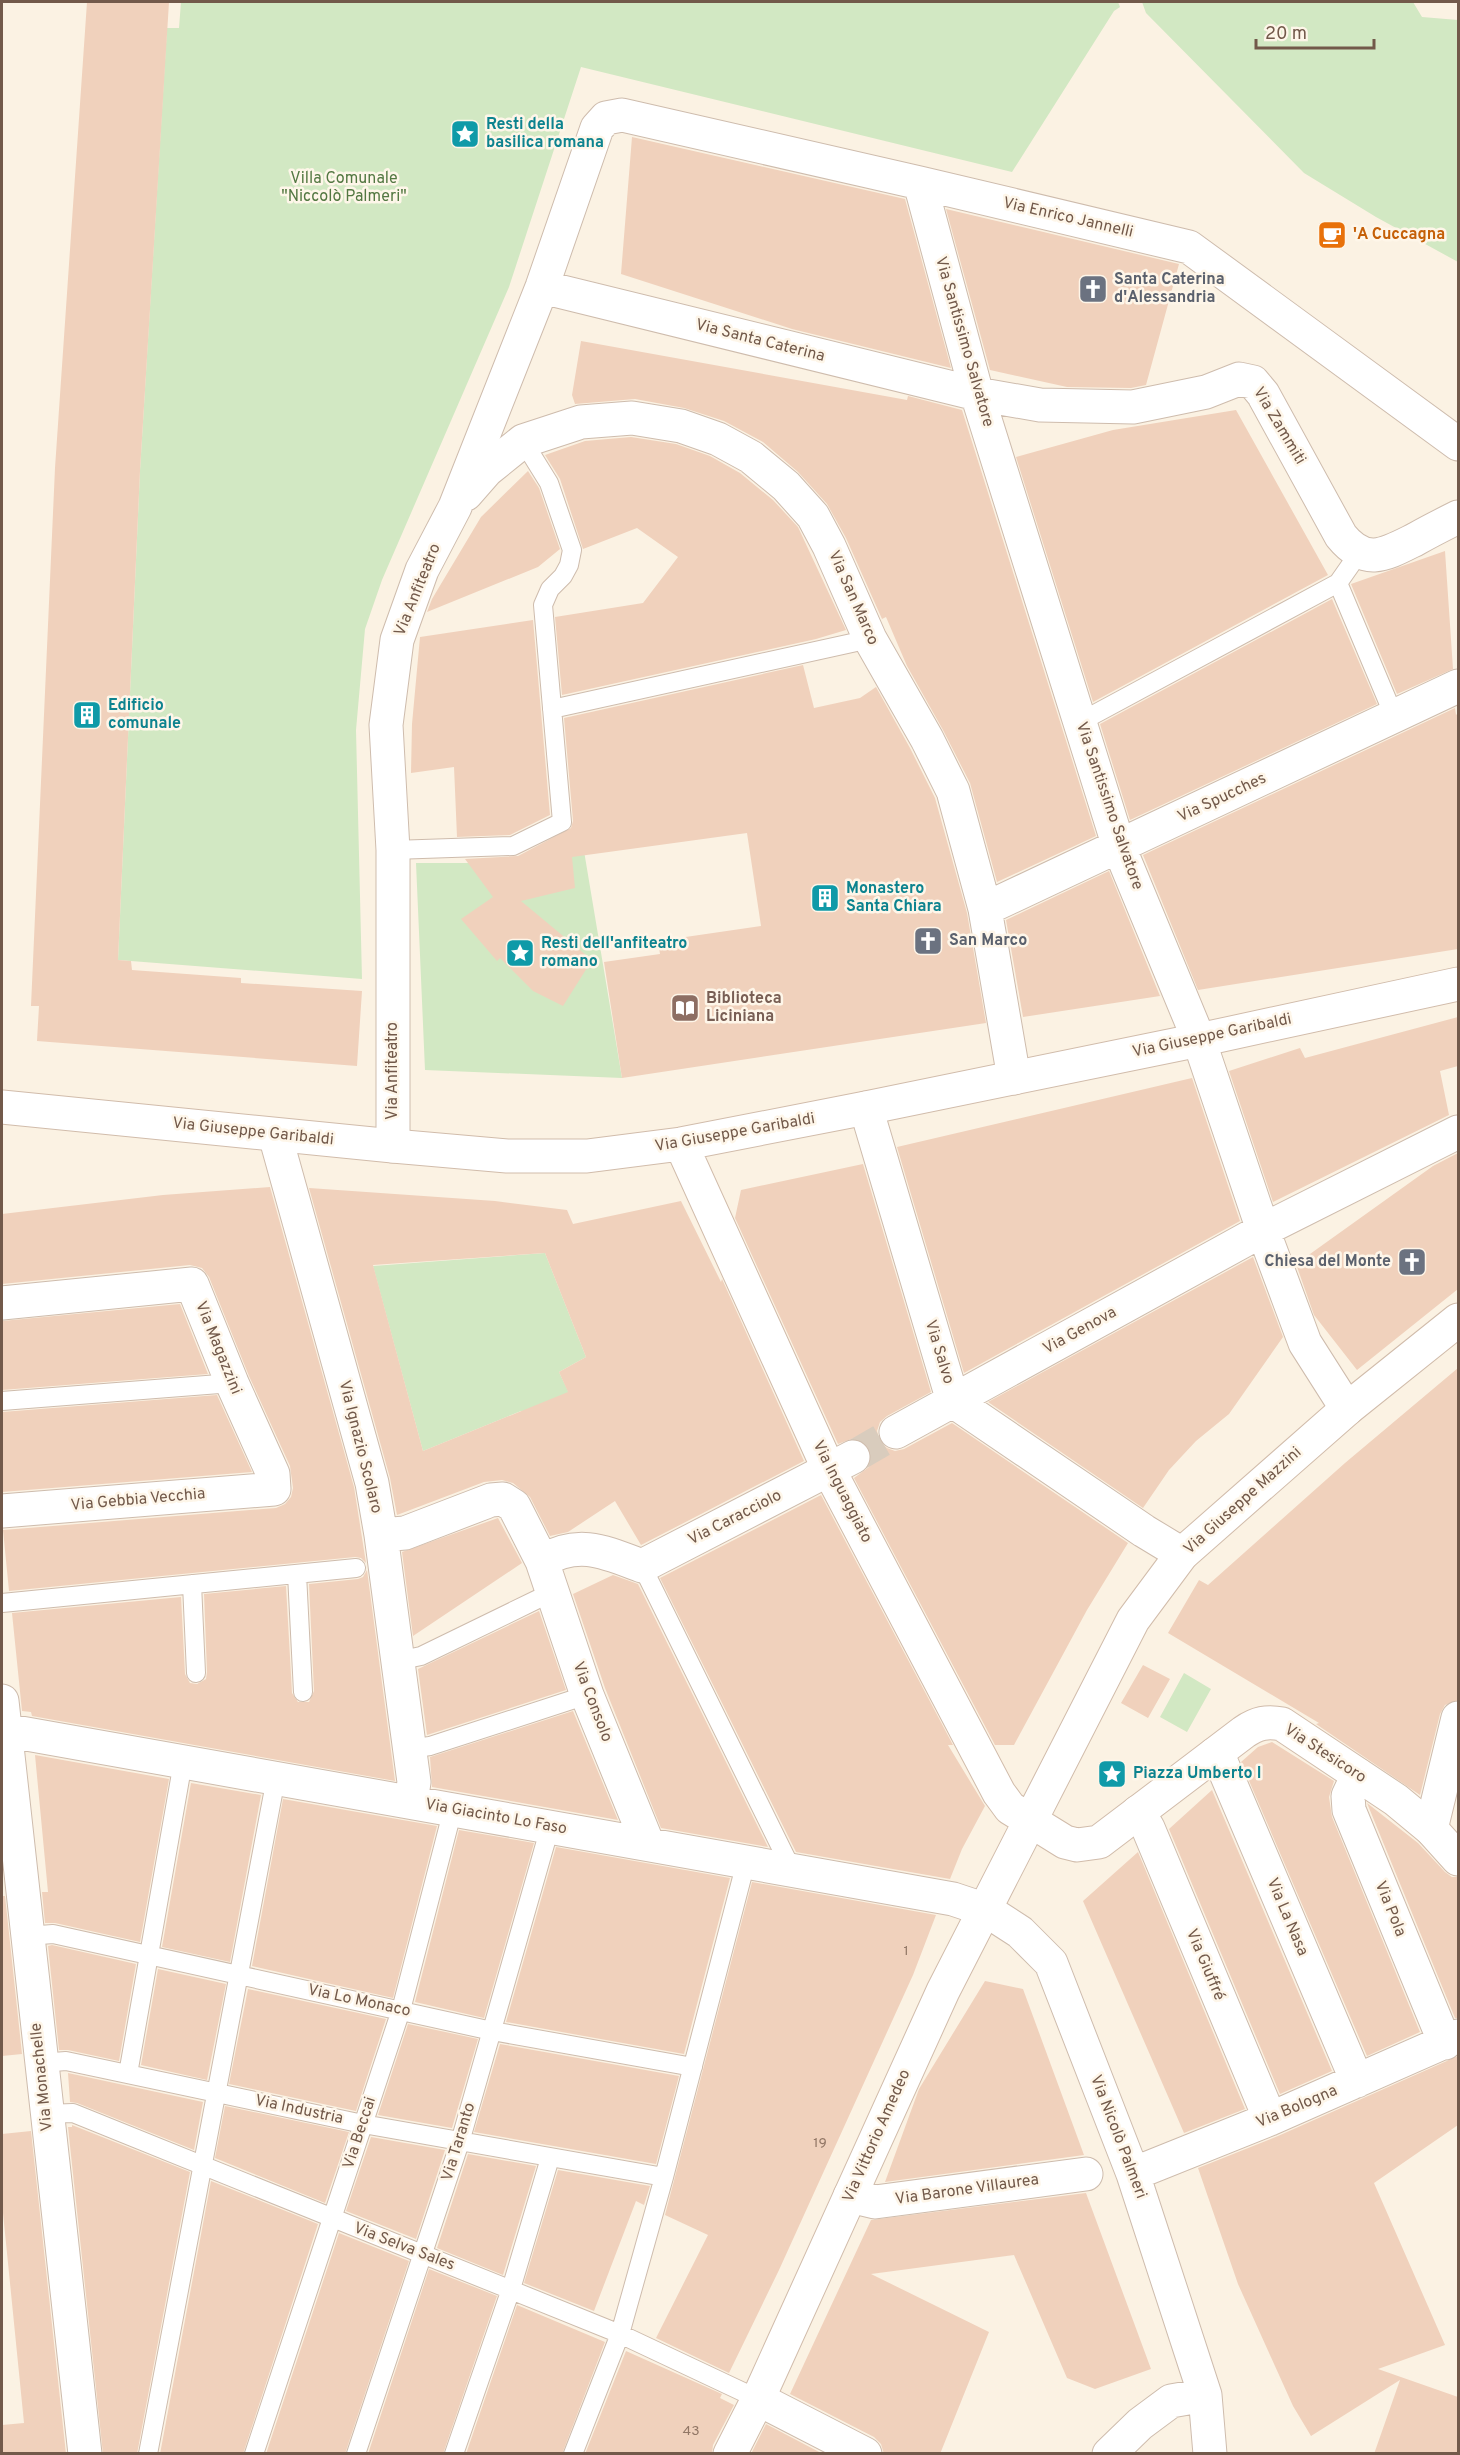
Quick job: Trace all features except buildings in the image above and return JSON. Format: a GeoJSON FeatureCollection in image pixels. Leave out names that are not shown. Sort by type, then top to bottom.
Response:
{"type":"FeatureCollection","features":[{"type":"Feature","properties":{"kind":"street","name":"Via Enrico Jannelli"},"geometry":{"type":"LineString","coordinates":[[622,115],[1189,247],[1458,444]]}},
{"type":"Feature","properties":{"kind":"street","name":"Via Anfiteatro"},"geometry":{"type":"LineString","coordinates":[[393,1146],[393,850],[386,725],[397,640],[422,570],[454,507],[542,287],[597,128],[606,118],[622,115]]}},
{"type":"Feature","properties":{"kind":"street","name":"Via Santissimo Salvatore"},"geometry":{"type":"LineString","coordinates":[[920,183],[977,394],[1119,847],[1198,1040],[1263,1230],[1305,1343],[1347,1409]]}},
{"type":"Feature","properties":{"kind":"street","name":"Via Santa Caterina"},"geometry":{"type":"LineString","coordinates":[[542,287],[977,394]]}},
{"type":"Feature","properties":{"kind":"street","name":"Via Zammiti"},"geometry":{"type":"LineString","coordinates":[[977,394],[1040,405],[1133,407],[1206,392],[1231,380],[1253,382],[1263,394],[1341,536],[1359,553]]}},
{"type":"Feature","properties":{"kind":"street","name":"Via San Marco"},"geometry":{"type":"LineString","coordinates":[[454,507],[487,470],[524,441],[581,422],[632,418],[681,426],[718,439],[751,457],[786,486],[813,516],[829,546],[870,639],[927,739],[953,791],[985,909],[1014,1078]]}},
{"type":"Feature","properties":{"kind":"street"},"geometry":{"type":"LineString","coordinates":[[1359,553],[1384,555],[1458,517]]}},
{"type":"Feature","properties":{"kind":"street","name":"Via Spucches"},"geometry":{"type":"LineString","coordinates":[[985,909],[1458,686]]}},
{"type":"Feature","properties":{"kind":"street","name":"Via Giuseppe Garibaldi"},"geometry":{"type":"LineString","coordinates":[[2,1107],[393,1146],[507,1155],[587,1156],[681,1144],[866,1108],[1458,984]]}},
{"type":"Feature","properties":{"kind":"street","name":"Via Salvo"},"geometry":{"type":"LineString","coordinates":[[866,1108],[954,1401],[1144,1531],[1182,1554]]}},
{"type":"Feature","properties":{"kind":"street","name":"Via Genova"},"geometry":{"type":"LineString","coordinates":[[897,1432],[1263,1230],[1458,1132]]}},
{"type":"Feature","properties":{"kind":"street","name":"Via Ignazio Scolaro"},"geometry":{"type":"LineString","coordinates":[[275,1135],[372,1483],[381,1534],[396,1661],[414,1782],[411,1802]]}},
{"type":"Feature","properties":{"kind":"street","name":"Via Inguaggiato"},"geometry":{"type":"LineString","coordinates":[[681,1144],[841,1464],[999,1793],[1010,1808],[1030,1821]]}},
{"type":"Feature","properties":{"kind":"street","name":"Via Magazzini"},"geometry":{"type":"LineString","coordinates":[[2,1303],[192,1284],[232,1383],[273,1474],[274,1489]]}},
{"type":"Feature","properties":{"kind":"street","name":"Via Giuseppe Mazzini"},"geometry":{"type":"LineString","coordinates":[[1030,1821],[1133,1620],[1182,1554],[1347,1409],[1458,1320]]}},
{"type":"Feature","properties":{"kind":"street","name":"Via Caracciolo"},"geometry":{"type":"LineString","coordinates":[[642,1566],[841,1464]]}},
{"type":"Feature","properties":{"kind":"street","name":"Via Gebbia Vecchia"},"geometry":{"type":"LineString","coordinates":[[2,1511],[274,1489]]}},
{"type":"Feature","properties":{"kind":"street","name":"Via Consolo"},"geometry":{"type":"LineString","coordinates":[[381,1534],[405,1533],[491,1500],[503,1499],[514,1506],[542,1561],[587,1695],[647,1842]]}},
{"type":"Feature","properties":{"kind":"street"},"geometry":{"type":"LineString","coordinates":[[542,1561],[556,1553],[580,1548],[600,1550],[642,1566]]}},
{"type":"Feature","properties":{"kind":"street","name":"Via Giacinto Lo Faso"},"geometry":{"type":"LineString","coordinates":[[3,1715],[183,1762],[647,1842],[953,1899],[986,1910]]}},
{"type":"Feature","properties":{"kind":"street","name":"Via Monachelle"},"geometry":{"type":"LineString","coordinates":[[3,1715],[46,2114],[86,2454]]}},
{"type":"Feature","properties":{"kind":"street"},"geometry":{"type":"LineString","coordinates":[[1431,1829],[1458,1718]]}},
{"type":"Feature","properties":{"kind":"street","name":"Via Stesicoro"},"geometry":{"type":"LineString","coordinates":[[1030,1821],[1065,1842],[1077,1845],[1099,1842],[1256,1724],[1270,1722],[1282,1724],[1396,1800],[1431,1829],[1458,1859]]}},
{"type":"Feature","properties":{"kind":"street","name":"Via La Nasa"},"geometry":{"type":"LineString","coordinates":[[1215,1754],[1222,1764],[1357,2081]]}},
{"type":"Feature","properties":{"kind":"street","name":"Via Pola"},"geometry":{"type":"LineString","coordinates":[[1358,1775],[1348,1796],[1349,1810],[1452,2039]]}},
{"type":"Feature","properties":{"kind":"street","name":"Via Giuffré"},"geometry":{"type":"LineString","coordinates":[[1138,1812],[1148,1828],[1269,2119]]}},
{"type":"Feature","properties":{"kind":"street","name":"Via Vittorio Amedeo"},"geometry":{"type":"LineString","coordinates":[[730,2454],[758,2399],[943,1991],[1030,1821]]}},
{"type":"Feature","properties":{"kind":"street","name":"Via Nicolò Palmeri"},"geometry":{"type":"LineString","coordinates":[[986,1910],[1020,1932],[1051,1963],[1133,2174],[1205,2395],[1210,2454]]}},
{"type":"Feature","properties":{"kind":"street","name":"Via Bologna"},"geometry":{"type":"LineString","coordinates":[[1133,2174],[1269,2119],[1452,2039]]}},
{"type":"Feature","properties":{"kind":"street","name":"Via Barone Villaurea"},"geometry":{"type":"LineString","coordinates":[[850,2196],[875,2202],[1086,2174]]}},
{"type":"Feature","properties":{"kind":"street"},"geometry":{"type":"LineString","coordinates":[[1108,2454],[1141,2439],[1171,2401],[1205,2395]]}},
{"type":"Feature","properties":{"kind":"street"},"geometry":{"type":"LineString","coordinates":[[758,2399],[866,2454]]}},
{"type":"Feature","properties":{"kind":"lane"},"geometry":{"type":"LineString","coordinates":[[393,850],[513,846],[562,822],[543,605],[550,589],[563,576],[569,565],[572,550],[549,483],[524,441]]}},
{"type":"Feature","properties":{"kind":"lane"},"geometry":{"type":"LineString","coordinates":[[1080,722],[1338,583],[1359,553]]}},
{"type":"Feature","properties":{"kind":"lane"},"geometry":{"type":"LineString","coordinates":[[1338,583],[1394,716]]}},
{"type":"Feature","properties":{"kind":"lane"},"geometry":{"type":"LineString","coordinates":[[552,709],[870,639]]}},
{"type":"Feature","properties":{"kind":"lane"},"geometry":{"type":"LineString","coordinates":[[2,1401],[232,1383]]}},
{"type":"Feature","properties":{"kind":"lane"},"geometry":{"type":"LineString","coordinates":[[642,1566],[792,1870]]}},
{"type":"Feature","properties":{"kind":"lane"},"geometry":{"type":"LineString","coordinates":[[2,1603],[356,1568]]}},
{"type":"Feature","properties":{"kind":"lane"},"geometry":{"type":"LineString","coordinates":[[297,1574],[303,1692]]}},
{"type":"Feature","properties":{"kind":"lane"},"geometry":{"type":"LineString","coordinates":[[192,1584],[195,1673]]}},
{"type":"Feature","properties":{"kind":"lane"},"geometry":{"type":"LineString","coordinates":[[396,1661],[421,1656],[538,1599]]}},
{"type":"Feature","properties":{"kind":"lane"},"geometry":{"type":"LineString","coordinates":[[409,1749],[430,1746],[587,1695]]}},
{"type":"Feature","properties":{"kind":"lane"},"geometry":{"type":"LineString","coordinates":[[128,2074],[183,1762]]}},
{"type":"Feature","properties":{"kind":"lane"},"geometry":{"type":"LineString","coordinates":[[148,2454],[276,1778]]}},
{"type":"Feature","properties":{"kind":"lane","name":"Via Beccai"},"geometry":{"type":"LineString","coordinates":[[254,2454],[401,2010],[453,1809]]}},
{"type":"Feature","properties":{"kind":"lane","name":"Via Taranto"},"geometry":{"type":"LineString","coordinates":[[356,2454],[460,2142],[550,1827]]}},
{"type":"Feature","properties":{"kind":"lane"},"geometry":{"type":"LineString","coordinates":[[573,2454],[620,2334],[664,2177],[746,1862]]}},
{"type":"Feature","properties":{"kind":"lane","name":"Via Lo Monaco"},"geometry":{"type":"LineString","coordinates":[[27,1936],[53,1934],[492,2031],[693,2067]]}},
{"type":"Feature","properties":{"kind":"lane","name":"Via Industria"},"geometry":{"type":"LineString","coordinates":[[41,2063],[66,2061],[363,2124],[664,2177]]}},
{"type":"Feature","properties":{"kind":"lane","name":"Via Selva Sales"},"geometry":{"type":"LineString","coordinates":[[46,2114],[73,2113],[203,2165],[620,2334],[758,2399]]}},
{"type":"Feature","properties":{"kind":"lane"},"geometry":{"type":"LineString","coordinates":[[454,2454],[510,2289],[550,2158]]}},
{"type":"Feature","properties":{"kind":"green space","name":"Villa Comunale \"Niccolò Palmeri\""},"geometry":{"type":"Polygon","coordinates":[[[181,2],[1118,2],[1120,7],[1114,11],[1012,172],[581,67],[509,287],[382,580],[365,629],[356,730],[362,979],[118,960],[140,471],[167,28],[179,28],[181,2]]]}},
{"type":"Feature","properties":{"kind":"green space"},"geometry":{"type":"Polygon","coordinates":[[[1142,2],[1413,2],[1422,17],[1458,20],[1458,262],[1376,217],[1304,173],[1146,13],[1142,2]]]}},
{"type":"Feature","properties":{"kind":"green space"},"geometry":{"type":"Polygon","coordinates":[[[582,839],[622,1078],[425,1070],[416,863],[528,863],[582,839]]]}},
{"type":"Feature","properties":{"kind":"green space"},"geometry":{"type":"Polygon","coordinates":[[[545,1253],[586,1357],[559,1372],[578,1412],[521,1411],[423,1451],[373,1266],[545,1253]]]}},
{"type":"Feature","properties":{"kind":"green space"},"geometry":{"type":"Polygon","coordinates":[[[1184,1673],[1211,1689],[1187,1732],[1160,1717],[1184,1673]]]}},
{"type":"Feature","properties":{"kind":"tunnel"},"geometry":{"type":"LineString","coordinates":[[853,1457],[896,1432]]}},
{"type":"Feature","properties":{"kind":"place","name":"Resti della basilica romana"},"geometry":{"type":"Point","coordinates":[465,134]}},
{"type":"Feature","properties":{"kind":"place","name":"'A Cuccagna"},"geometry":{"type":"Point","coordinates":[1332,235]}},
{"type":"Feature","properties":{"kind":"place","name":"Santa Caterina d'Alessandria"},"geometry":{"type":"Point","coordinates":[1093,289]}},
{"type":"Feature","properties":{"kind":"place","name":"Edificio comunale"},"geometry":{"type":"Point","coordinates":[87,715]}},
{"type":"Feature","properties":{"kind":"place","name":"Monastero Santa Chiara"},"geometry":{"type":"Point","coordinates":[825,898]}},
{"type":"Feature","properties":{"kind":"place","name":"San Marco"},"geometry":{"type":"Point","coordinates":[928,941]}},
{"type":"Feature","properties":{"kind":"place","name":"Resti dell'anfiteatro romano"},"geometry":{"type":"Point","coordinates":[520,953]}},
{"type":"Feature","properties":{"kind":"place","name":"Biblioteca Liciniana"},"geometry":{"type":"Point","coordinates":[685,1008]}},
{"type":"Feature","properties":{"kind":"place","name":"Chiesa del Monte"},"geometry":{"type":"Point","coordinates":[1412,1262]}},
{"type":"Feature","properties":{"kind":"place","name":"Piazza Umberto I"},"geometry":{"type":"Point","coordinates":[1112,1774]}}]}
